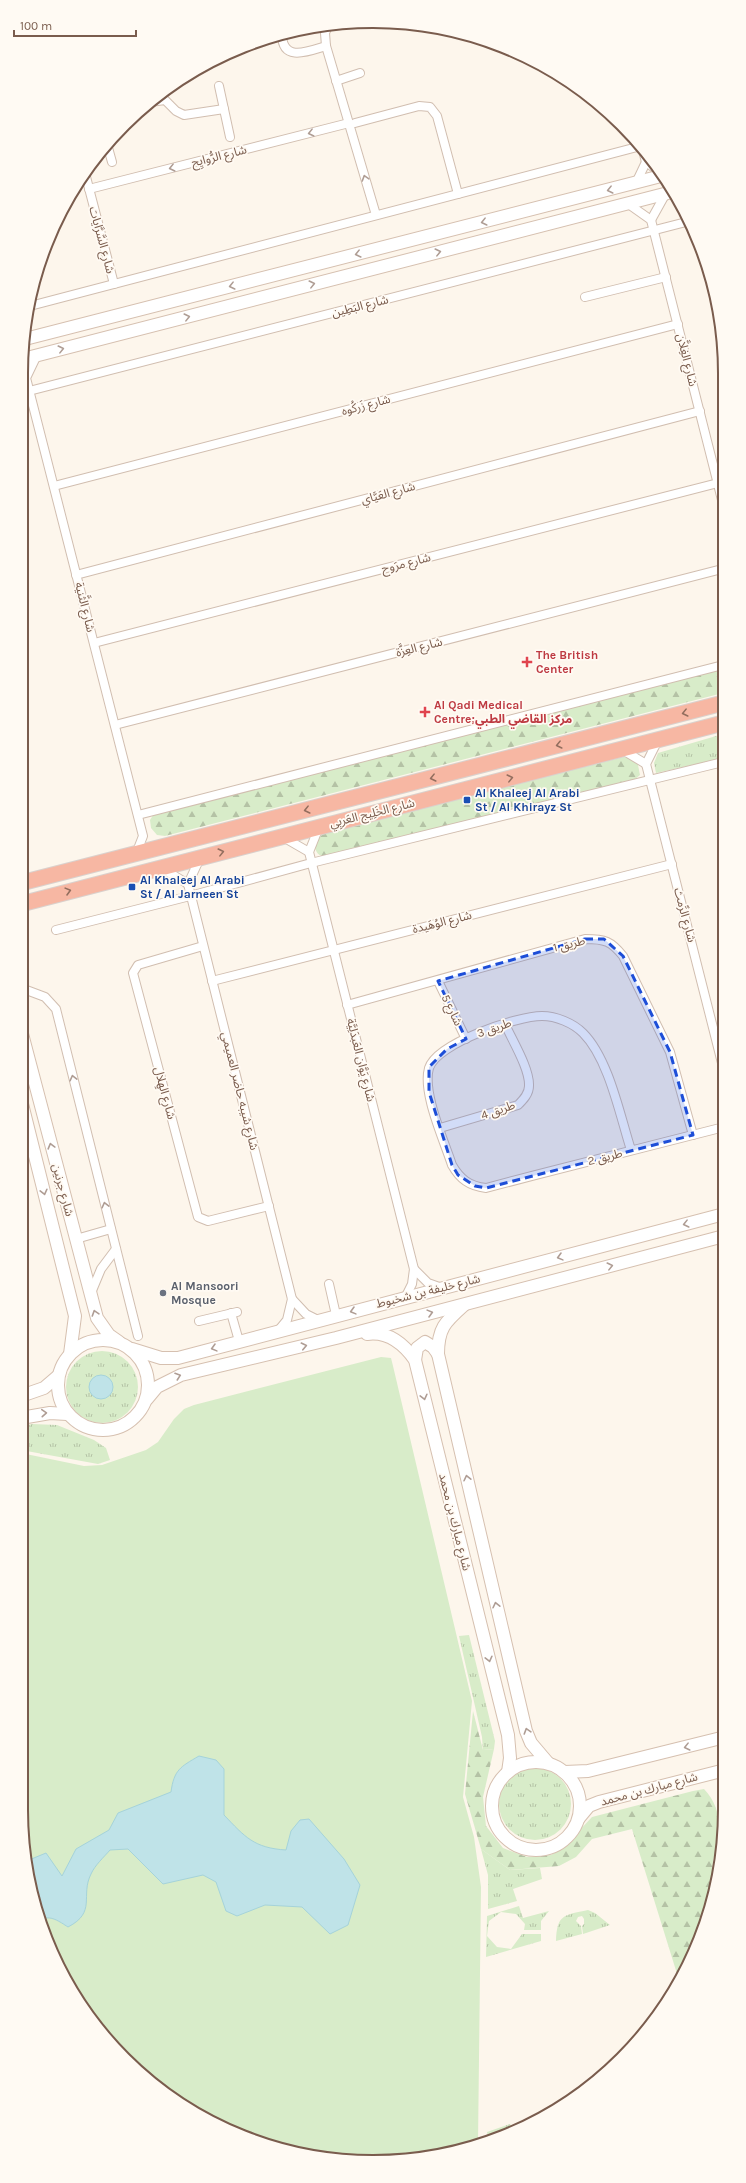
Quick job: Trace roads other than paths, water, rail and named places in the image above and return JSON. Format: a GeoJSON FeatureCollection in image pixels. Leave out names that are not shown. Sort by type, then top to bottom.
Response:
{"type":"FeatureCollection","features":[{"type":"Feature","properties":{"kind":"highway","name":"شارع الخَلِيج العَربِي"},"geometry":{"type":"LineString","coordinates":[[28,880],[136,854],[718,705]]}},
{"type":"Feature","properties":{"kind":"highway","name":"شارع الخَلِيج العَربِي"},"geometry":{"type":"LineString","coordinates":[[28,904],[160,867],[718,724]]}},
{"type":"Feature","properties":{"kind":"main road"},"geometry":{"type":"LineString","coordinates":[[30,336],[657,177]]}},
{"type":"Feature","properties":{"kind":"main road"},"geometry":{"type":"LineString","coordinates":[[29,357],[667,193]]}},
{"type":"Feature","properties":{"kind":"main road","name":"شارع جرنين"},"geometry":{"type":"LineString","coordinates":[[28,1057],[90,1296],[102,1327],[109,1335],[119,1342]]}},
{"type":"Feature","properties":{"kind":"main road","name":"شارع جرنين"},"geometry":{"type":"LineString","coordinates":[[28,1129],[74,1316],[70,1354]]}},
{"type":"Feature","properties":{"kind":"main road","name":"شارع خليفة بن شخبوط"},"geometry":{"type":"LineString","coordinates":[[132,1350],[161,1358],[178,1358],[406,1296],[442,1288],[718,1216]]}},
{"type":"Feature","properties":{"kind":"main road","name":"شارع خليفة بن شخبوط"},"geometry":{"type":"LineString","coordinates":[[147,1398],[157,1387],[181,1375],[336,1338],[718,1238]]}},
{"type":"Feature","properties":{"kind":"main road","name":"شارع مبارك بن محمد"},"geometry":{"type":"LineString","coordinates":[[466,1303],[442,1327],[438,1339],[438,1354],[525,1725],[530,1743],[548,1763]]}},
{"type":"Feature","properties":{"kind":"main road","name":"شارع مبارك بن محمد"},"geometry":{"type":"LineString","coordinates":[[336,1338],[370,1333],[383,1334],[400,1342],[415,1360],[508,1735],[510,1758],[508,1772]]}},
{"type":"Feature","properties":{"kind":"main road"},"geometry":{"type":"LineString","coordinates":[[106,1340],[119,1342],[132,1350],[141,1360],[147,1372],[149,1385],[147,1398],[140,1412],[129,1423],[116,1429],[102,1431],[89,1429],[77,1423],[67,1414],[59,1396],[58,1376],[63,1364],[70,1354],[81,1346],[93,1341],[106,1340]]}},
{"type":"Feature","properties":{"kind":"main road"},"geometry":{"type":"LineString","coordinates":[[415,1360],[417,1348],[425,1342],[433,1347],[438,1354]]}},
{"type":"Feature","properties":{"kind":"main road"},"geometry":{"type":"LineString","coordinates":[[28,1394],[44,1388],[58,1376]]}},
{"type":"Feature","properties":{"kind":"main road"},"geometry":{"type":"LineString","coordinates":[[28,1416],[43,1413],[67,1414]]}},
{"type":"Feature","properties":{"kind":"main road"},"geometry":{"type":"LineString","coordinates":[[565,1772],[588,1771],[718,1739]]}},
{"type":"Feature","properties":{"kind":"main road"},"geometry":{"type":"LineString","coordinates":[[534,1762],[548,1763],[565,1772],[573,1781],[578,1793],[580,1805],[578,1818],[572,1832],[561,1842],[548,1848],[533,1850],[518,1846],[506,1838],[497,1826],[492,1812],[493,1797],[498,1783],[508,1772],[520,1764],[534,1762]]}},
{"type":"Feature","properties":{"kind":"main road","name":"شارع مبارك بن محمد"},"geometry":{"type":"LineString","coordinates":[[578,1818],[589,1806],[599,1802],[718,1772]]}},
{"type":"Feature","properties":{"kind":"street"},"geometry":{"type":"LineString","coordinates":[[327,31],[326,46],[336,81],[352,123],[376,215]]}},
{"type":"Feature","properties":{"kind":"street"},"geometry":{"type":"LineString","coordinates":[[283,40],[285,47],[292,53],[301,53],[326,46]]}},
{"type":"Feature","properties":{"kind":"street"},"geometry":{"type":"LineString","coordinates":[[336,81],[360,73]]}},
{"type":"Feature","properties":{"kind":"street"},"geometry":{"type":"LineString","coordinates":[[219,86],[230,137]]}},
{"type":"Feature","properties":{"kind":"street"},"geometry":{"type":"LineString","coordinates":[[161,100],[165,100],[176,111],[184,115],[224,109]]}},
{"type":"Feature","properties":{"kind":"street","name":"شارع الرُّوايِح"},"geometry":{"type":"LineString","coordinates":[[89,189],[419,106],[430,107],[437,116],[458,194]]}},
{"type":"Feature","properties":{"kind":"street"},"geometry":{"type":"LineString","coordinates":[[35,305],[634,148]]}},
{"type":"Feature","properties":{"kind":"street"},"geometry":{"type":"LineString","coordinates":[[109,152],[112,162]]}},
{"type":"Feature","properties":{"kind":"street"},"geometry":{"type":"LineString","coordinates":[[636,183],[646,162]]}},
{"type":"Feature","properties":{"kind":"street","name":"شارع السَّرَّايات"},"geometry":{"type":"LineString","coordinates":[[87,180],[114,284]]}},
{"type":"Feature","properties":{"kind":"street"},"geometry":{"type":"LineString","coordinates":[[627,203],[651,220],[668,194]]}},
{"type":"Feature","properties":{"kind":"street","name":"شارع الغِلاَّن"},"geometry":{"type":"LineString","coordinates":[[651,220],[718,483]]}},
{"type":"Feature","properties":{"kind":"street","name":"شارع البَطِين"},"geometry":{"type":"LineString","coordinates":[[30,391],[683,223]]}},
{"type":"Feature","properties":{"kind":"street"},"geometry":{"type":"LineString","coordinates":[[585,297],[666,277]]}},
{"type":"Feature","properties":{"kind":"street","name":"شارع زَركُوه"},"geometry":{"type":"LineString","coordinates":[[54,486],[678,324]]}},
{"type":"Feature","properties":{"kind":"street","name":"شارع الثَّنية"},"geometry":{"type":"LineString","coordinates":[[28,369],[37,355]]}},
{"type":"Feature","properties":{"kind":"street","name":"شارع الثَّنية"},"geometry":{"type":"LineString","coordinates":[[28,386],[143,836]]}},
{"type":"Feature","properties":{"kind":"street","name":"شارع العَيَّاي"},"geometry":{"type":"LineString","coordinates":[[76,575],[700,411]]}},
{"type":"Feature","properties":{"kind":"street","name":"شارع مرَوح"},"geometry":{"type":"LineString","coordinates":[[94,643],[718,483]]}},
{"type":"Feature","properties":{"kind":"street","name":"شارع العِزَّة"},"geometry":{"type":"LineString","coordinates":[[115,725],[718,570]]}},
{"type":"Feature","properties":{"kind":"street"},"geometry":{"type":"LineString","coordinates":[[138,815],[718,666]]}},
{"type":"Feature","properties":{"kind":"street"},"geometry":{"type":"LineString","coordinates":[[621,749],[646,764],[658,740]]}},
{"type":"Feature","properties":{"kind":"street"},"geometry":{"type":"LineString","coordinates":[[56,930],[190,896],[311,862],[718,763]]}},
{"type":"Feature","properties":{"kind":"street","name":"شارع الرِّمث"},"geometry":{"type":"LineString","coordinates":[[646,764],[718,1043]]}},
{"type":"Feature","properties":{"kind":"street"},"geometry":{"type":"LineString","coordinates":[[281,836],[309,852],[319,826]]}},
{"type":"Feature","properties":{"kind":"street"},"geometry":{"type":"LineString","coordinates":[[136,854],[143,836],[161,847]]}},
{"type":"Feature","properties":{"kind":"street","name":"شارع يَوَّان العَبدَلِيَّة"},"geometry":{"type":"LineString","coordinates":[[309,852],[414,1269],[412,1284],[406,1296]]}},
{"type":"Feature","properties":{"kind":"street"},"geometry":{"type":"LineString","coordinates":[[160,867],[175,874],[188,884],[200,857]]}},
{"type":"Feature","properties":{"kind":"street","name":"شارع الوُهَيدة"},"geometry":{"type":"LineString","coordinates":[[212,981],[672,864]]}},
{"type":"Feature","properties":{"kind":"street","name":"شارع شيبه حاضر العميمي"},"geometry":{"type":"LineString","coordinates":[[188,884],[292,1299],[287,1320],[278,1331]]}},
{"type":"Feature","properties":{"kind":"street","name":"طريق 1"},"geometry":{"type":"LineString","coordinates":[[347,1005],[586,939],[604,940],[616,947],[623,956],[670,1052],[693,1135]]}},
{"type":"Feature","properties":{"kind":"street","name":"شارع الهِلال"},"geometry":{"type":"LineString","coordinates":[[203,946],[138,965],[133,973],[198,1217],[208,1221],[269,1206]]}},
{"type":"Feature","properties":{"kind":"street","name":"شارع 5"},"geometry":{"type":"LineString","coordinates":[[438,981],[466,1039]]}},
{"type":"Feature","properties":{"kind":"street"},"geometry":{"type":"LineString","coordinates":[[28,991],[45,997],[56,1008],[138,1336]]}},
{"type":"Feature","properties":{"kind":"street","name":"طريق 3"},"geometry":{"type":"LineString","coordinates":[[486,1188],[475,1186],[458,1175],[452,1165],[429,1092],[429,1067],[434,1059],[447,1049],[466,1039],[505,1024],[527,1018],[542,1016],[570,1024],[583,1033],[595,1050],[606,1072],[631,1150]]}},
{"type":"Feature","properties":{"kind":"street","name":"طريق 4"},"geometry":{"type":"LineString","coordinates":[[440,1128],[518,1105],[526,1097],[529,1086],[524,1066],[505,1024]]}},
{"type":"Feature","properties":{"kind":"street","name":"طريق 2"},"geometry":{"type":"LineString","coordinates":[[486,1188],[718,1129]]}},
{"type":"Feature","properties":{"kind":"street"},"geometry":{"type":"LineString","coordinates":[[76,1239],[111,1230]]}},
{"type":"Feature","properties":{"kind":"street"},"geometry":{"type":"LineString","coordinates":[[90,1296],[102,1269],[116,1249]]}},
{"type":"Feature","properties":{"kind":"street"},"geometry":{"type":"LineString","coordinates":[[102,1269],[108,1267],[121,1270]]}},
{"type":"Feature","properties":{"kind":"street"},"geometry":{"type":"LineString","coordinates":[[414,1269],[428,1283],[442,1288]]}},
{"type":"Feature","properties":{"kind":"street"},"geometry":{"type":"LineString","coordinates":[[329,1284],[336,1315]]}},
{"type":"Feature","properties":{"kind":"street","name":"شارع شيبه حاضر العميمي"},"geometry":{"type":"LineString","coordinates":[[292,1299],[306,1314],[318,1320]]}},
{"type":"Feature","properties":{"kind":"street"},"geometry":{"type":"LineString","coordinates":[[199,1321],[234,1313],[239,1341]]}},
{"type":"Feature","properties":{"kind":"water"},"geometry":{"type":"Polygon","coordinates":[[[101,1375],[106,1376],[112,1382],[112,1392],[106,1398],[101,1399],[96,1398],[90,1392],[89,1387],[90,1382],[96,1376],[101,1375]]]}},
{"type":"Feature","properties":{"kind":"water"},"geometry":{"type":"Polygon","coordinates":[[[199,1756],[216,1760],[224,1769],[224,1815],[244,1835],[258,1844],[275,1849],[286,1850],[291,1831],[300,1820],[309,1819],[344,1859],[360,1885],[348,1925],[330,1934],[302,1907],[265,1905],[237,1916],[226,1911],[216,1882],[203,1875],[163,1884],[128,1849],[110,1850],[95,1867],[88,1882],[85,1909],[77,1921],[68,1927],[51,1918],[45,1918],[32,1859],[46,1853],[62,1876],[76,1849],[109,1830],[118,1813],[171,1792],[176,1774],[187,1763],[199,1756]]]}},
{"type":"Feature","properties":{"kind":"place","name":"The British Center"},"geometry":{"type":"Point","coordinates":[527,662]}},
{"type":"Feature","properties":{"kind":"place","name":"Al Qadi Medical Centre;مركز القاضي الطبي"},"geometry":{"type":"Point","coordinates":[425,712]}},
{"type":"Feature","properties":{"kind":"place","name":"Al Khaleej Al Arabi St / Al Khirayz St"},"geometry":{"type":"Point","coordinates":[467,800]}},
{"type":"Feature","properties":{"kind":"place","name":"Al Khaleej Al Arabi St / Al Jarneen St"},"geometry":{"type":"Point","coordinates":[132,887]}},
{"type":"Feature","properties":{"kind":"place","name":"Al Mansoori Mosque"},"geometry":{"type":"Point","coordinates":[163,1293]}}]}
